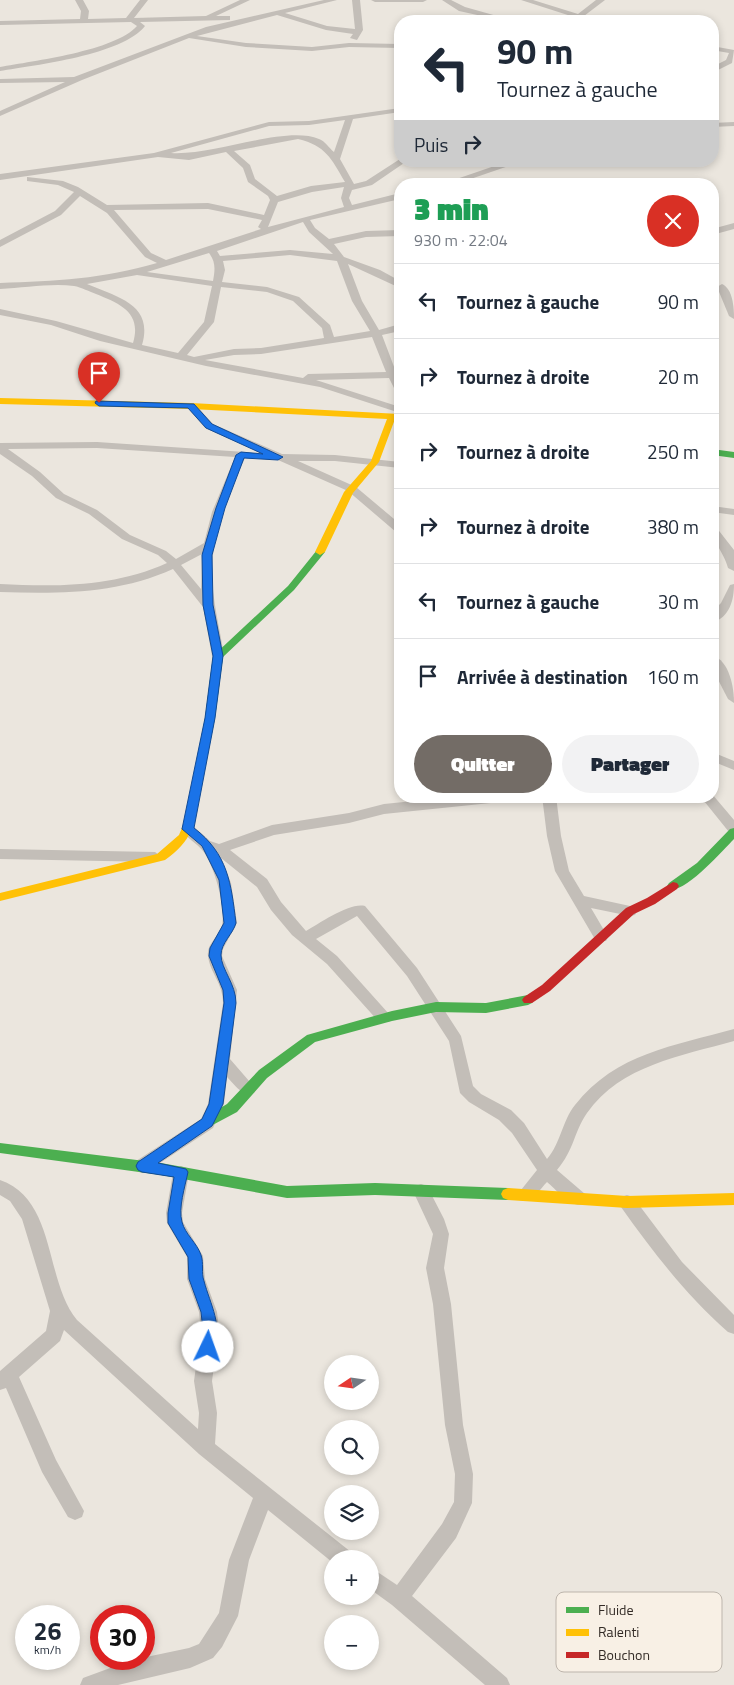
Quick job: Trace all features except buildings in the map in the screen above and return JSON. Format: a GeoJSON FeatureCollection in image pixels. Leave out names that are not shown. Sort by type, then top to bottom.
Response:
{"type":"FeatureCollection","features":[{"type":"Feature","properties":{"kind":"main road"},"geometry":{"type":"LineString","coordinates":[[0,401],[394,411]]}},
{"type":"Feature","properties":{"kind":"main road"},"geometry":{"type":"LineString","coordinates":[[0,897],[161,857],[178,847],[188,829],[210,718],[218,656],[291,588],[323,548],[340,509],[352,489],[374,462],[394,420]]}},
{"type":"Feature","properties":{"kind":"main road"},"geometry":{"type":"LineString","coordinates":[[719,453],[734,455]]}},
{"type":"Feature","properties":{"kind":"main road"},"geometry":{"type":"LineString","coordinates":[[207,1122],[232,1108],[263,1074],[311,1038],[384,1018],[436,1007],[486,1008],[531,999],[546,988],[630,912],[651,901],[701,866],[734,830]]}},
{"type":"Feature","properties":{"kind":"main road"},"geometry":{"type":"LineString","coordinates":[[0,1148],[142,1166],[287,1192],[375,1189],[421,1190],[627,1202],[734,1199]]}},
{"type":"Feature","properties":{"kind":"street"},"geometry":{"type":"LineString","coordinates":[[79,0],[85,11],[84,20]]}},
{"type":"Feature","properties":{"kind":"street"},"geometry":{"type":"LineString","coordinates":[[131,21],[144,0]]}},
{"type":"Feature","properties":{"kind":"street"},"geometry":{"type":"LineString","coordinates":[[165,44],[203,20],[238,2],[246,0]]}},
{"type":"Feature","properties":{"kind":"street"},"geometry":{"type":"LineString","coordinates":[[0,114],[77,78],[165,44],[209,29],[276,15],[333,0]]}},
{"type":"Feature","properties":{"kind":"street"},"geometry":{"type":"LineString","coordinates":[[349,45],[358,32],[356,0]]}},
{"type":"Feature","properties":{"kind":"street"},"geometry":{"type":"LineString","coordinates":[[375,0],[423,0]]}},
{"type":"Feature","properties":{"kind":"street"},"geometry":{"type":"LineString","coordinates":[[446,0],[462,9],[487,15]]}},
{"type":"Feature","properties":{"kind":"street"},"geometry":{"type":"LineString","coordinates":[[525,0],[546,5],[570,15]]}},
{"type":"Feature","properties":{"kind":"street"},"geometry":{"type":"LineString","coordinates":[[583,15],[598,0]]}},
{"type":"Feature","properties":{"kind":"street"},"geometry":{"type":"LineString","coordinates":[[276,15],[298,18],[326,28],[358,32]]}},
{"type":"Feature","properties":{"kind":"street"},"geometry":{"type":"LineString","coordinates":[[0,23],[84,20],[203,20],[266,17]]}},
{"type":"Feature","properties":{"kind":"street"},"geometry":{"type":"LineString","coordinates":[[0,70],[81,60],[138,33],[141,26],[131,21]]}},
{"type":"Feature","properties":{"kind":"street"},"geometry":{"type":"LineString","coordinates":[[189,37],[246,45],[312,49],[349,45],[394,46]]}},
{"type":"Feature","properties":{"kind":"street"},"geometry":{"type":"LineString","coordinates":[[719,49],[734,52],[729,61],[719,67]]}},
{"type":"Feature","properties":{"kind":"street"},"geometry":{"type":"LineString","coordinates":[[77,78],[81,60]]}},
{"type":"Feature","properties":{"kind":"street"},"geometry":{"type":"LineString","coordinates":[[0,81],[77,78]]}},
{"type":"Feature","properties":{"kind":"street"},"geometry":{"type":"LineString","coordinates":[[11,177],[106,160],[158,154],[266,124],[300,124],[394,111]]}},
{"type":"Feature","properties":{"kind":"street"},"geometry":{"type":"LineString","coordinates":[[336,159],[349,118]]}},
{"type":"Feature","properties":{"kind":"street"},"geometry":{"type":"LineString","coordinates":[[719,125],[734,124]]}},
{"type":"Feature","properties":{"kind":"street"},"geometry":{"type":"LineString","coordinates":[[158,154],[189,157],[291,137],[306,137],[318,141],[336,159],[349,186],[345,198],[349,209]]}},
{"type":"Feature","properties":{"kind":"street"},"geometry":{"type":"LineString","coordinates":[[228,150],[247,168],[251,180],[268,190],[274,200]]}},
{"type":"Feature","properties":{"kind":"street"},"geometry":{"type":"LineString","coordinates":[[274,200],[311,189],[369,183],[394,166]]}},
{"type":"Feature","properties":{"kind":"street"},"geometry":{"type":"LineString","coordinates":[[465,178],[501,167]]}},
{"type":"Feature","properties":{"kind":"street"},"geometry":{"type":"LineString","coordinates":[[0,177],[60,183],[79,192],[110,211],[148,255],[166,264]]}},
{"type":"Feature","properties":{"kind":"street"},"geometry":{"type":"LineString","coordinates":[[0,244],[58,213],[79,192]]}},
{"type":"Feature","properties":{"kind":"street"},"geometry":{"type":"LineString","coordinates":[[154,272],[166,264],[284,224],[394,198]]}},
{"type":"Feature","properties":{"kind":"street"},"geometry":{"type":"LineString","coordinates":[[255,235],[267,218],[274,200]]}},
{"type":"Feature","properties":{"kind":"street"},"geometry":{"type":"LineString","coordinates":[[104,208],[208,206],[267,218]]}},
{"type":"Feature","properties":{"kind":"street"},"geometry":{"type":"LineString","coordinates":[[305,219],[312,230],[330,242],[341,258],[362,311],[376,333],[384,359],[394,372]]}},
{"type":"Feature","properties":{"kind":"street"},"geometry":{"type":"LineString","coordinates":[[719,230],[734,226]]}},
{"type":"Feature","properties":{"kind":"street"},"geometry":{"type":"LineString","coordinates":[[330,242],[366,234],[394,233]]}},
{"type":"Feature","properties":{"kind":"street"},"geometry":{"type":"LineString","coordinates":[[185,358],[209,322],[219,284],[218,259],[211,250]]}},
{"type":"Feature","properties":{"kind":"street"},"geometry":{"type":"LineString","coordinates":[[218,259],[296,251],[315,252],[341,258],[381,273],[394,281]]}},
{"type":"Feature","properties":{"kind":"street"},"geometry":{"type":"LineString","coordinates":[[0,286],[77,283],[133,273],[154,272],[219,284],[256,288],[297,300],[328,326],[328,341]]}},
{"type":"Feature","properties":{"kind":"street"},"geometry":{"type":"LineString","coordinates":[[77,283],[132,307],[139,319],[142,330],[137,347]]}},
{"type":"Feature","properties":{"kind":"street"},"geometry":{"type":"LineString","coordinates":[[719,288],[734,285]]}},
{"type":"Feature","properties":{"kind":"street"},"geometry":{"type":"LineString","coordinates":[[719,291],[734,316]]}},
{"type":"Feature","properties":{"kind":"street"},"geometry":{"type":"LineString","coordinates":[[0,312],[53,323],[137,347],[185,358],[290,380],[322,384],[394,410]]}},
{"type":"Feature","properties":{"kind":"street"},"geometry":{"type":"LineString","coordinates":[[185,358],[328,341],[394,328]]}},
{"type":"Feature","properties":{"kind":"street"},"geometry":{"type":"LineString","coordinates":[[290,380],[326,375],[394,374]]}},
{"type":"Feature","properties":{"kind":"street"},"geometry":{"type":"LineString","coordinates":[[191,406],[209,426],[278,457],[314,470],[352,489],[394,525]]}},
{"type":"Feature","properties":{"kind":"street"},"geometry":{"type":"LineString","coordinates":[[0,447],[97,445],[394,464]]}},
{"type":"Feature","properties":{"kind":"street"},"geometry":{"type":"LineString","coordinates":[[0,447],[11,458],[36,474],[60,496],[93,512],[126,537],[162,553],[174,563],[208,605]]}},
{"type":"Feature","properties":{"kind":"street"},"geometry":{"type":"LineString","coordinates":[[218,656],[208,605],[206,572],[210,544],[220,508],[241,455]]}},
{"type":"Feature","properties":{"kind":"street"},"geometry":{"type":"LineString","coordinates":[[719,510],[734,512]]}},
{"type":"Feature","properties":{"kind":"street"},"geometry":{"type":"LineString","coordinates":[[719,538],[730,553],[734,568]]}},
{"type":"Feature","properties":{"kind":"street"},"geometry":{"type":"LineString","coordinates":[[0,588],[84,588],[141,579],[210,544]]}},
{"type":"Feature","properties":{"kind":"street"},"geometry":{"type":"LineString","coordinates":[[719,612],[726,605],[734,588]]}},
{"type":"Feature","properties":{"kind":"street"},"geometry":{"type":"LineString","coordinates":[[719,669],[734,699]]}},
{"type":"Feature","properties":{"kind":"street"},"geometry":{"type":"LineString","coordinates":[[719,759],[734,766]]}},
{"type":"Feature","properties":{"kind":"street"},"geometry":{"type":"LineString","coordinates":[[212,849],[289,826],[349,818],[384,809],[440,803]]}},
{"type":"Feature","properties":{"kind":"street"},"geometry":{"type":"LineString","coordinates":[[550,803],[554,836],[562,871],[601,937]]}},
{"type":"Feature","properties":{"kind":"street"},"geometry":{"type":"LineString","coordinates":[[712,803],[734,830]]}},
{"type":"Feature","properties":{"kind":"street"},"geometry":{"type":"LineString","coordinates":[[188,829],[212,849],[232,858],[262,883],[276,906],[305,938],[332,960],[384,1018]]}},
{"type":"Feature","properties":{"kind":"street"},"geometry":{"type":"LineString","coordinates":[[142,1166],[207,1122],[216,1104],[228,1019],[230,990],[215,956],[216,948],[230,923],[224,880],[212,849]]}},
{"type":"Feature","properties":{"kind":"street"},"geometry":{"type":"LineString","coordinates":[[0,854],[161,857]]}},
{"type":"Feature","properties":{"kind":"street"},"geometry":{"type":"LineString","coordinates":[[579,900],[630,912]]}},
{"type":"Feature","properties":{"kind":"street"},"geometry":{"type":"LineString","coordinates":[[305,938],[354,911],[360,910],[412,972],[456,1040],[466,1088],[475,1098],[505,1116],[518,1128],[546,1171],[578,1198]]}},
{"type":"Feature","properties":{"kind":"street"},"geometry":{"type":"LineString","coordinates":[[524,1195],[562,1152],[580,1110],[613,1077],[637,1063],[734,1035]]}},
{"type":"Feature","properties":{"kind":"street"},"geometry":{"type":"LineString","coordinates":[[222,1061],[248,1089]]}},
{"type":"Feature","properties":{"kind":"street"},"geometry":{"type":"LineString","coordinates":[[181,1172],[174,1213],[175,1223],[195,1256],[196,1279],[208,1312],[210,1330],[203,1381],[208,1413],[206,1448]]}},
{"type":"Feature","properties":{"kind":"street"},"geometry":{"type":"LineString","coordinates":[[0,1187],[16,1196],[30,1216],[59,1311],[71,1326],[206,1448],[333,1550]]}},
{"type":"Feature","properties":{"kind":"street"},"geometry":{"type":"LineString","coordinates":[[399,1598],[449,1531],[463,1503],[464,1474],[454,1425],[442,1304],[435,1268],[441,1234],[436,1219],[421,1190]]}},
{"type":"Feature","properties":{"kind":"street"},"geometry":{"type":"LineString","coordinates":[[627,1202],[674,1267],[706,1302],[734,1326]]}},
{"type":"Feature","properties":{"kind":"street"},"geometry":{"type":"LineString","coordinates":[[59,1311],[54,1335],[4,1378],[49,1466],[75,1511]]}},
{"type":"Feature","properties":{"kind":"street"},"geometry":{"type":"LineString","coordinates":[[90,1685],[132,1670],[190,1658],[206,1651],[216,1640],[228,1616],[239,1560],[264,1495]]}},
{"type":"Feature","properties":{"kind":"street"},"geometry":{"type":"LineString","coordinates":[[379,1584],[399,1598],[500,1685]]}},
{"type":"Feature","properties":{"kind":"traffic: fast"},"geometry":{"type":"LineString","coordinates":[[719,453],[734,455]]}},
{"type":"Feature","properties":{"kind":"traffic: fast"},"geometry":{"type":"LineString","coordinates":[[195,794],[210,718],[218,656],[291,588],[320,552]]}},
{"type":"Feature","properties":{"kind":"traffic: fast"},"geometry":{"type":"LineString","coordinates":[[673,886],[701,866],[734,832]]}},
{"type":"Feature","properties":{"kind":"traffic: fast"},"geometry":{"type":"LineString","coordinates":[[207,1123],[232,1108],[263,1074],[311,1038],[392,1016],[436,1007],[486,1008],[528,1000]]}},
{"type":"Feature","properties":{"kind":"traffic: fast"},"geometry":{"type":"LineString","coordinates":[[0,1148],[161,1169],[287,1192],[375,1189],[508,1194]]}},
{"type":"Feature","properties":{"kind":"traffic: slow"},"geometry":{"type":"LineString","coordinates":[[0,401],[191,406],[394,417]]}},
{"type":"Feature","properties":{"kind":"traffic: slow"},"geometry":{"type":"LineString","coordinates":[[320,552],[349,492],[375,462],[392,417]]}},
{"type":"Feature","properties":{"kind":"traffic: slow"},"geometry":{"type":"LineString","coordinates":[[0,897],[161,857],[178,844],[187,830],[195,794]]}},
{"type":"Feature","properties":{"kind":"traffic: slow"},"geometry":{"type":"LineString","coordinates":[[508,1194],[627,1202],[734,1199]]}},
{"type":"Feature","properties":{"kind":"traffic: jam"},"geometry":{"type":"LineString","coordinates":[[528,1000],[546,988],[630,911],[651,901],[673,886]]}},
{"type":"Feature","properties":{"kind":"route"},"geometry":{"type":"LineString","coordinates":[[99,403],[191,406],[209,426],[278,457],[241,455],[220,508],[207,555],[208,605],[213,619],[218,656],[210,718],[188,829],[207,844],[224,880],[230,923],[216,948],[215,956],[230,990],[230,1003],[216,1104],[207,1122],[198,1130],[142,1166],[181,1172],[174,1213],[175,1223],[195,1256],[196,1279],[208,1312],[210,1330],[208,1347]]}}]}
